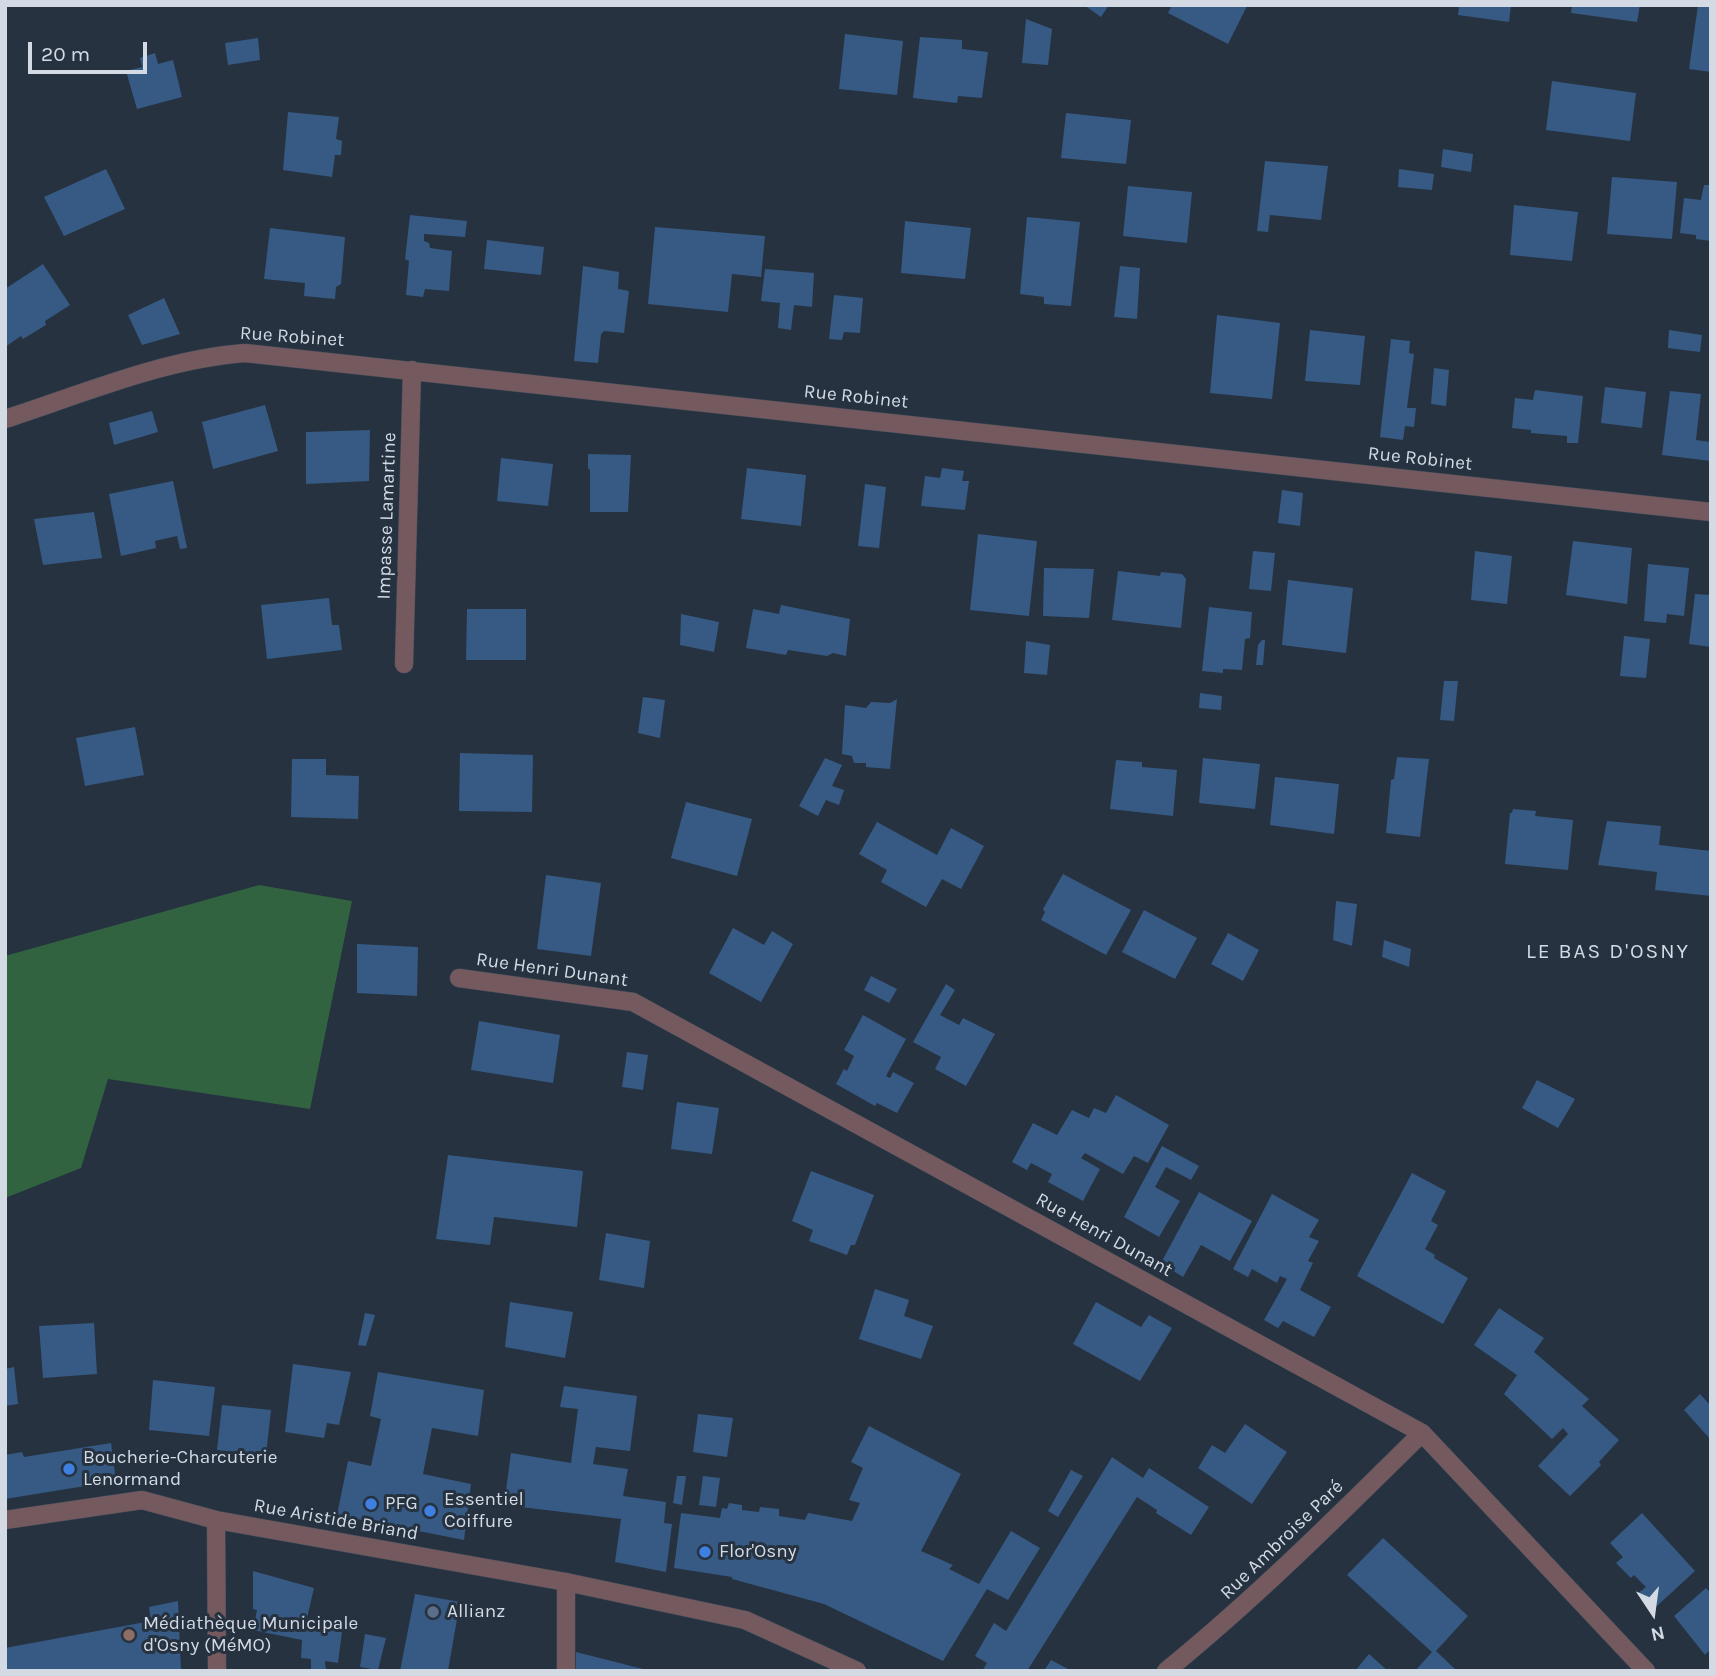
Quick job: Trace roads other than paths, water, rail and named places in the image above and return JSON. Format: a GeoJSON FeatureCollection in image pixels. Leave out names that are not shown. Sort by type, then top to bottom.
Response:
{"type":"FeatureCollection","features":[{"type":"Feature","properties":{"kind":"street","name":"Rue Robinet"},"geometry":{"type":"LineString","coordinates":[[5,419],[172,365],[223,354],[284,355],[1711,512]]}},
{"type":"Feature","properties":{"kind":"street","name":"Impasse Lamartine"},"geometry":{"type":"LineString","coordinates":[[404,664],[412,370]]}},
{"type":"Feature","properties":{"kind":"street","name":"Rue Henri Dunant"},"geometry":{"type":"LineString","coordinates":[[459,978],[633,1002],[1422,1433],[1646,1671]]}},
{"type":"Feature","properties":{"kind":"street","name":"Rue Ambroise Paré"},"geometry":{"type":"LineString","coordinates":[[1166,1671],[1282,1571],[1422,1433]]}},
{"type":"Feature","properties":{"kind":"street","name":"Rue Aristide Briand"},"geometry":{"type":"LineString","coordinates":[[5,1520],[142,1500],[216,1520],[566,1582],[745,1620],[857,1671]]}},
{"type":"Feature","properties":{"kind":"street"},"geometry":{"type":"LineString","coordinates":[[216,1520],[217,1671]]}},
{"type":"Feature","properties":{"kind":"street"},"geometry":{"type":"LineString","coordinates":[[566,1582],[566,1671]]}},
{"type":"Feature","properties":{"kind":"place","name":"Boucherie-Charcuterie Lenormand"},"geometry":{"type":"Point","coordinates":[69,1469]}},
{"type":"Feature","properties":{"kind":"place","name":"PFG"},"geometry":{"type":"Point","coordinates":[371,1504]}},
{"type":"Feature","properties":{"kind":"place","name":"Essentiel Coiffure"},"geometry":{"type":"Point","coordinates":[430,1511]}},
{"type":"Feature","properties":{"kind":"place","name":"Flor'Osny"},"geometry":{"type":"Point","coordinates":[705,1552]}},
{"type":"Feature","properties":{"kind":"place","name":"Allianz"},"geometry":{"type":"Point","coordinates":[433,1612]}},
{"type":"Feature","properties":{"kind":"place","name":"Médiathèque Municipale d'Osny (MéMO)"},"geometry":{"type":"Point","coordinates":[129,1635]}},
{"type":"Feature","properties":{"kind":"district","name":"LE BAS D'OSNY"},"geometry":{"type":"Point","coordinates":[1608,952]}}]}
